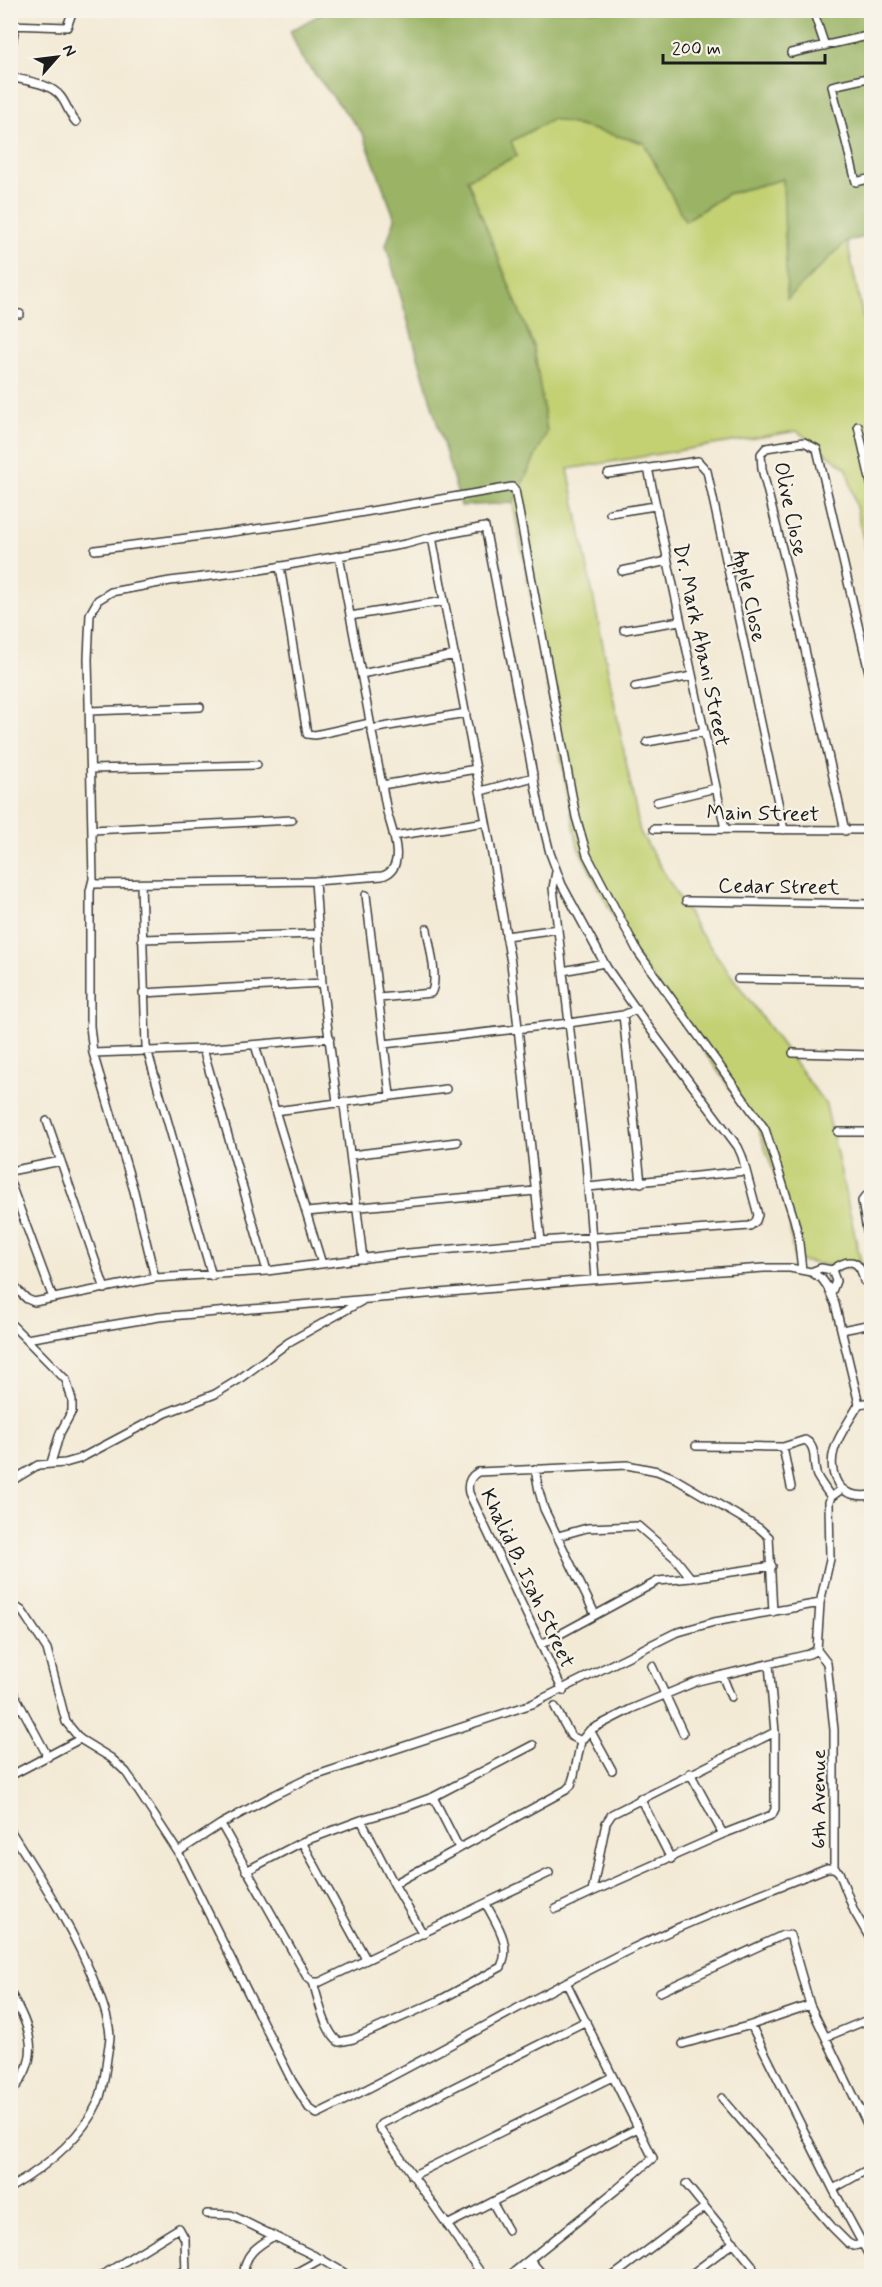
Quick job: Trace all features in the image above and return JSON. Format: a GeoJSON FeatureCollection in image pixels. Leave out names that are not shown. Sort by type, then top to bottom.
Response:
{"type":"FeatureCollection","features":[{"type":"Feature","properties":{"kind":"street"},"geometry":{"type":"LineString","coordinates":[[10,56],[13,26],[66,27],[73,10]]}},
{"type":"Feature","properties":{"kind":"street"},"geometry":{"type":"LineString","coordinates":[[813,10],[825,46]]}},
{"type":"Feature","properties":{"kind":"street"},"geometry":{"type":"LineString","coordinates":[[790,53],[872,35]]}},
{"type":"Feature","properties":{"kind":"street"},"geometry":{"type":"LineString","coordinates":[[10,77],[56,91],[63,99],[68,113],[76,122]]}},
{"type":"Feature","properties":{"kind":"street"},"geometry":{"type":"LineString","coordinates":[[872,77],[832,86],[856,182],[872,178]]}},
{"type":"Feature","properties":{"kind":"street"},"geometry":{"type":"LineString","coordinates":[[10,313],[20,314]]}},
{"type":"Feature","properties":{"kind":"street"},"geometry":{"type":"LineString","coordinates":[[858,426],[872,488]]}},
{"type":"Feature","properties":{"kind":"street","name":"Olive Close"},"geometry":{"type":"LineString","coordinates":[[845,831],[787,568],[762,469],[761,454],[766,448],[804,442],[817,449],[872,685]]}},
{"type":"Feature","properties":{"kind":"street","name":"Apple Close"},"geometry":{"type":"LineString","coordinates":[[608,474],[698,461],[707,471],[784,830]]}},
{"type":"Feature","properties":{"kind":"street","name":"Dr. Mark Abani Street"},"geometry":{"type":"LineString","coordinates":[[648,468],[724,829]]}},
{"type":"Feature","properties":{"kind":"street"},"geometry":{"type":"LineString","coordinates":[[95,550],[294,524],[512,487],[515,490],[576,817],[587,855],[638,952],[765,1129],[794,1219],[802,1270]]}},
{"type":"Feature","properties":{"kind":"street"},"geometry":{"type":"LineString","coordinates":[[610,513],[655,506]]}},
{"type":"Feature","properties":{"kind":"street"},"geometry":{"type":"LineString","coordinates":[[10,1283],[31,1301],[155,1278],[267,1271],[397,1254],[541,1241],[750,1226],[756,1221],[758,1215],[738,1147],[604,963],[556,870],[545,831],[485,527],[339,556],[170,581],[105,595],[93,607],[90,614],[92,884],[90,891],[90,1026],[93,1053],[134,1191],[155,1278]]}},
{"type":"Feature","properties":{"kind":"street"},"geometry":{"type":"LineString","coordinates":[[432,537],[481,791],[506,936],[541,1241]]}},
{"type":"Feature","properties":{"kind":"street"},"geometry":{"type":"LineString","coordinates":[[92,884],[315,881],[390,874],[397,860],[339,556]]}},
{"type":"Feature","properties":{"kind":"street"},"geometry":{"type":"LineString","coordinates":[[622,571],[667,561]]}},
{"type":"Feature","properties":{"kind":"street"},"geometry":{"type":"LineString","coordinates":[[280,566],[307,734],[315,735],[466,713]]}},
{"type":"Feature","properties":{"kind":"street"},"geometry":{"type":"LineString","coordinates":[[350,616],[444,601]]}},
{"type":"Feature","properties":{"kind":"street"},"geometry":{"type":"LineString","coordinates":[[624,630],[680,621]]}},
{"type":"Feature","properties":{"kind":"street"},"geometry":{"type":"LineString","coordinates":[[361,674],[454,655]]}},
{"type":"Feature","properties":{"kind":"street"},"geometry":{"type":"LineString","coordinates":[[635,687],[692,676]]}},
{"type":"Feature","properties":{"kind":"street"},"geometry":{"type":"LineString","coordinates":[[90,711],[200,707]]}},
{"type":"Feature","properties":{"kind":"street"},"geometry":{"type":"LineString","coordinates":[[647,742],[704,732]]}},
{"type":"Feature","properties":{"kind":"street"},"geometry":{"type":"LineString","coordinates":[[91,770],[257,765]]}},
{"type":"Feature","properties":{"kind":"street"},"geometry":{"type":"LineString","coordinates":[[382,785],[476,770]]}},
{"type":"Feature","properties":{"kind":"street"},"geometry":{"type":"LineString","coordinates":[[481,791],[534,777]]}},
{"type":"Feature","properties":{"kind":"street"},"geometry":{"type":"LineString","coordinates":[[657,802],[716,788]]}},
{"type":"Feature","properties":{"kind":"street"},"geometry":{"type":"LineString","coordinates":[[92,830],[292,820]]}},
{"type":"Feature","properties":{"kind":"street"},"geometry":{"type":"LineString","coordinates":[[393,836],[486,822]]}},
{"type":"Feature","properties":{"kind":"street","name":"Main Street"},"geometry":{"type":"LineString","coordinates":[[654,829],[872,830]]}},
{"type":"Feature","properties":{"kind":"street"},"geometry":{"type":"LineString","coordinates":[[556,870],[553,888],[588,1187],[595,1280]]}},
{"type":"Feature","properties":{"kind":"street"},"geometry":{"type":"LineString","coordinates":[[315,881],[322,983],[337,1102]]}},
{"type":"Feature","properties":{"kind":"street"},"geometry":{"type":"LineString","coordinates":[[141,884],[145,1038],[212,1275]]}},
{"type":"Feature","properties":{"kind":"street"},"geometry":{"type":"LineString","coordinates":[[366,895],[390,1095]]}},
{"type":"Feature","properties":{"kind":"street","name":"Cedar Street"},"geometry":{"type":"LineString","coordinates":[[686,901],[872,904]]}},
{"type":"Feature","properties":{"kind":"street"},"geometry":{"type":"LineString","coordinates":[[379,998],[433,991],[434,979],[427,929]]}},
{"type":"Feature","properties":{"kind":"street"},"geometry":{"type":"LineString","coordinates":[[506,936],[558,929]]}},
{"type":"Feature","properties":{"kind":"street"},"geometry":{"type":"LineString","coordinates":[[142,939],[318,934]]}},
{"type":"Feature","properties":{"kind":"street"},"geometry":{"type":"LineString","coordinates":[[563,971],[604,963]]}},
{"type":"Feature","properties":{"kind":"street"},"geometry":{"type":"LineString","coordinates":[[738,979],[872,981]]}},
{"type":"Feature","properties":{"kind":"street"},"geometry":{"type":"LineString","coordinates":[[143,993],[322,983]]}},
{"type":"Feature","properties":{"kind":"street"},"geometry":{"type":"LineString","coordinates":[[384,1044],[569,1023],[623,1015],[637,1009]]}},
{"type":"Feature","properties":{"kind":"street"},"geometry":{"type":"LineString","coordinates":[[623,1015],[641,1183]]}},
{"type":"Feature","properties":{"kind":"street"},"geometry":{"type":"LineString","coordinates":[[93,1053],[255,1045],[330,1038]]}},
{"type":"Feature","properties":{"kind":"street"},"geometry":{"type":"LineString","coordinates":[[255,1045],[322,1264]]}},
{"type":"Feature","properties":{"kind":"street"},"geometry":{"type":"LineString","coordinates":[[203,1048],[267,1271]]}},
{"type":"Feature","properties":{"kind":"street"},"geometry":{"type":"LineString","coordinates":[[793,1053],[872,1055]]}},
{"type":"Feature","properties":{"kind":"street"},"geometry":{"type":"LineString","coordinates":[[275,1111],[446,1089]]}},
{"type":"Feature","properties":{"kind":"street"},"geometry":{"type":"LineString","coordinates":[[337,1102],[344,1105],[363,1259]]}},
{"type":"Feature","properties":{"kind":"street"},"geometry":{"type":"LineString","coordinates":[[47,1121],[105,1288]]}},
{"type":"Feature","properties":{"kind":"street"},"geometry":{"type":"LineString","coordinates":[[838,1132],[872,1132]]}},
{"type":"Feature","properties":{"kind":"street"},"geometry":{"type":"LineString","coordinates":[[351,1155],[457,1142]]}},
{"type":"Feature","properties":{"kind":"street"},"geometry":{"type":"LineString","coordinates":[[10,1171],[61,1161]]}},
{"type":"Feature","properties":{"kind":"street"},"geometry":{"type":"LineString","coordinates":[[588,1187],[746,1171]]}},
{"type":"Feature","properties":{"kind":"street"},"geometry":{"type":"LineString","coordinates":[[10,1182],[53,1298]]}},
{"type":"Feature","properties":{"kind":"street"},"geometry":{"type":"LineString","coordinates":[[306,1212],[535,1191]]}},
{"type":"Feature","properties":{"kind":"street"},"geometry":{"type":"LineString","coordinates":[[871,1255],[862,1201],[866,1196],[872,1196]]}},
{"type":"Feature","properties":{"kind":"street"},"geometry":{"type":"LineString","coordinates":[[811,1272],[821,1268],[832,1270],[844,1262],[852,1262],[862,1271],[864,1281]]}},
{"type":"Feature","properties":{"kind":"street"},"geometry":{"type":"LineString","coordinates":[[26,1339],[159,1317],[595,1280],[764,1268],[802,1270],[811,1272],[822,1279],[831,1294],[859,1404],[831,1455],[832,1470],[842,1489],[854,1494],[872,1495]]}},
{"type":"Feature","properties":{"kind":"street"},"geometry":{"type":"LineString","coordinates":[[831,1294],[836,1281],[832,1270]]}},
{"type":"Feature","properties":{"kind":"street"},"geometry":{"type":"LineString","coordinates":[[10,1482],[38,1465],[65,1464],[79,1459],[166,1413],[215,1394],[289,1342],[364,1300]]}},
{"type":"Feature","properties":{"kind":"street"},"geometry":{"type":"LineString","coordinates":[[10,1323],[66,1380],[72,1400],[72,1411],[60,1433],[51,1463]]}},
{"type":"Feature","properties":{"kind":"street"},"geometry":{"type":"LineString","coordinates":[[842,1330],[872,1324]]}},
{"type":"Feature","properties":{"kind":"street"},"geometry":{"type":"LineString","coordinates":[[859,1404],[872,1402]]}},
{"type":"Feature","properties":{"kind":"street"},"geometry":{"type":"LineString","coordinates":[[696,1446],[783,1447],[805,1440],[811,1443],[816,1472],[831,1497]]}},
{"type":"Feature","properties":{"kind":"street"},"geometry":{"type":"LineString","coordinates":[[783,1447],[790,1486]]}},
{"type":"Feature","properties":{"kind":"street","name":"Khalid B. Isah Street"},"geometry":{"type":"LineString","coordinates":[[563,1691],[468,1486],[473,1475],[478,1472],[627,1465],[657,1471],[672,1477],[765,1532],[771,1545],[773,1612]]}},
{"type":"Feature","properties":{"kind":"street"},"geometry":{"type":"LineString","coordinates":[[535,1469],[544,1509],[595,1614]]}},
{"type":"Feature","properties":{"kind":"street"},"geometry":{"type":"LineString","coordinates":[[394,1884],[566,1790],[571,1785],[574,1775],[580,1741],[590,1730],[665,1694],[722,1675],[818,1650],[820,1603],[830,1559],[829,1502],[831,1497],[842,1489]]}},
{"type":"Feature","properties":{"kind":"street"},"geometry":{"type":"LineString","coordinates":[[558,1536],[587,1528],[638,1526],[675,1558],[691,1578]]}},
{"type":"Feature","properties":{"kind":"street"},"geometry":{"type":"LineString","coordinates":[[542,1644],[652,1583],[772,1566]]}},
{"type":"Feature","properties":{"kind":"street"},"geometry":{"type":"LineString","coordinates":[[10,1603],[22,1611],[47,1649],[64,1719],[80,1739],[111,1758],[126,1772],[178,1852],[292,2081],[309,2108],[317,2114],[391,2078],[416,2062],[566,1982],[695,1919],[827,1868],[834,1868]]}},
{"type":"Feature","properties":{"kind":"street"},"geometry":{"type":"LineString","coordinates":[[178,1852],[221,1824],[311,1777],[502,1715],[563,1691],[675,1633],[714,1622],[820,1603]]}},
{"type":"Feature","properties":{"kind":"street","name":"6th Avenue"},"geometry":{"type":"LineString","coordinates":[[818,1650],[827,1663],[834,1730],[834,1868],[839,1872],[854,1911],[872,1942]]}},
{"type":"Feature","properties":{"kind":"street"},"geometry":{"type":"LineString","coordinates":[[556,1909],[723,1834],[772,1815],[776,1809],[775,1732],[769,1664]]}},
{"type":"Feature","properties":{"kind":"street"},"geometry":{"type":"LineString","coordinates":[[652,1666],[683,1733]]}},
{"type":"Feature","properties":{"kind":"street"},"geometry":{"type":"LineString","coordinates":[[722,1675],[731,1697]]}},
{"type":"Feature","properties":{"kind":"street"},"geometry":{"type":"LineString","coordinates":[[10,1686],[48,1757]]}},
{"type":"Feature","properties":{"kind":"street"},"geometry":{"type":"LineString","coordinates":[[10,1713],[21,1707]]}},
{"type":"Feature","properties":{"kind":"street"},"geometry":{"type":"LineString","coordinates":[[555,1707],[571,1736],[580,1741]]}},
{"type":"Feature","properties":{"kind":"street"},"geometry":{"type":"LineString","coordinates":[[590,1730],[612,1770]]}},
{"type":"Feature","properties":{"kind":"street"},"geometry":{"type":"LineString","coordinates":[[592,1892],[608,1818],[640,1798],[775,1732]]}},
{"type":"Feature","properties":{"kind":"street"},"geometry":{"type":"LineString","coordinates":[[10,1776],[80,1739]]}},
{"type":"Feature","properties":{"kind":"street"},"geometry":{"type":"LineString","coordinates":[[246,1871],[302,1842],[433,1797],[533,1745]]}},
{"type":"Feature","properties":{"kind":"street"},"geometry":{"type":"LineString","coordinates":[[690,1773],[723,1834]]}},
{"type":"Feature","properties":{"kind":"street"},"geometry":{"type":"LineString","coordinates":[[433,1797],[459,1848]]}},
{"type":"Feature","properties":{"kind":"street"},"geometry":{"type":"LineString","coordinates":[[640,1798],[670,1858]]}},
{"type":"Feature","properties":{"kind":"street"},"geometry":{"type":"LineString","coordinates":[[361,1820],[423,1934]]}},
{"type":"Feature","properties":{"kind":"street"},"geometry":{"type":"LineString","coordinates":[[221,1824],[307,1977],[313,1982],[329,2030],[333,2038],[339,2042],[353,2039],[438,2001],[501,1967],[505,1958],[504,1939],[486,1904]]}},
{"type":"Feature","properties":{"kind":"street"},"geometry":{"type":"LineString","coordinates":[[10,1830],[45,1885],[81,1949],[105,2011],[110,2034],[104,2082],[98,2102],[90,2116],[79,2132],[48,2162],[10,2188]]}},
{"type":"Feature","properties":{"kind":"street"},"geometry":{"type":"LineString","coordinates":[[302,1842],[366,1959]]}},
{"type":"Feature","properties":{"kind":"street"},"geometry":{"type":"LineString","coordinates":[[313,1982],[321,1982],[549,1873]]}},
{"type":"Feature","properties":{"kind":"street"},"geometry":{"type":"LineString","coordinates":[[660,1992],[783,1935],[790,1935],[810,2005],[872,2134]]}},
{"type":"Feature","properties":{"kind":"street"},"geometry":{"type":"LineString","coordinates":[[509,2277],[651,2161],[652,2153],[566,1982]]}},
{"type":"Feature","properties":{"kind":"street"},"geometry":{"type":"LineString","coordinates":[[10,1992],[26,2020],[30,2041],[30,2054],[25,2075],[10,2094]]}},
{"type":"Feature","properties":{"kind":"street"},"geometry":{"type":"LineString","coordinates":[[683,2044],[810,2005]]}},
{"type":"Feature","properties":{"kind":"street"},"geometry":{"type":"LineString","coordinates":[[826,2037],[872,2018]]}},
{"type":"Feature","properties":{"kind":"street"},"geometry":{"type":"LineString","coordinates":[[483,2277],[380,2131],[381,2124],[586,2021]]}},
{"type":"Feature","properties":{"kind":"street"},"geometry":{"type":"LineString","coordinates":[[751,2025],[833,2189],[872,2261]]}},
{"type":"Feature","properties":{"kind":"street"},"geometry":{"type":"LineString","coordinates":[[412,2176],[612,2077]]}},
{"type":"Feature","properties":{"kind":"street"},"geometry":{"type":"LineString","coordinates":[[722,2098],[832,2227],[848,2243],[855,2246],[862,2244]]}},
{"type":"Feature","properties":{"kind":"street"},"geometry":{"type":"LineString","coordinates":[[447,2225],[638,2128]]}},
{"type":"Feature","properties":{"kind":"street"},"geometry":{"type":"LineString","coordinates":[[833,2189],[872,2167]]}},
{"type":"Feature","properties":{"kind":"street"},"geometry":{"type":"LineString","coordinates":[[686,2184],[752,2265],[755,2277]]}},
{"type":"Feature","properties":{"kind":"street"},"geometry":{"type":"LineString","coordinates":[[492,2202],[508,2230]]}},
{"type":"Feature","properties":{"kind":"street"},"geometry":{"type":"LineString","coordinates":[[613,2277],[705,2207]]}},
{"type":"Feature","properties":{"kind":"street"},"geometry":{"type":"LineString","coordinates":[[207,2214],[231,2215],[321,2259],[343,2272],[347,2277]]}},
{"type":"Feature","properties":{"kind":"street"},"geometry":{"type":"LineString","coordinates":[[101,2277],[179,2228],[185,2239],[185,2273],[174,2277]]}},
{"type":"Feature","properties":{"kind":"street"},"geometry":{"type":"LineString","coordinates":[[244,2277],[243,2267],[255,2247],[274,2236]]}},
{"type":"Feature","properties":{"kind":"street"},"geometry":{"type":"LineString","coordinates":[[689,2277],[734,2242]]}},
{"type":"Feature","properties":{"kind":"street"},"geometry":{"type":"LineString","coordinates":[[290,2277],[321,2259]]}},
{"type":"Feature","properties":{"kind":"street"},"geometry":{"type":"LineString","coordinates":[[528,2262],[535,2277]]}},
{"type":"Feature","properties":{"kind":"street"},"geometry":{"type":"LineString","coordinates":[[528,2262],[544,2277]]}},
{"type":"Feature","properties":{"kind":"green space"},"geometry":{"type":"Polygon","coordinates":[[[328,10],[871,11],[871,236],[847,241],[787,299],[783,179],[727,194],[685,221],[644,143],[553,119],[511,141],[517,156],[467,179],[534,348],[547,432],[513,503],[461,506],[386,245],[395,219],[363,134],[301,57],[290,31],[328,10]]]}},
{"type":"Feature","properties":{"kind":"green space"},"geometry":{"type":"Polygon","coordinates":[[[553,119],[644,143],[685,221],[727,194],[784,179],[788,298],[847,241],[871,355],[871,571],[847,469],[797,431],[568,469],[640,832],[698,930],[826,1105],[863,1271],[794,1260],[788,1211],[757,1126],[629,946],[578,847],[513,503],[547,432],[534,348],[467,179],[516,156],[511,141],[553,119]]]}}]}
